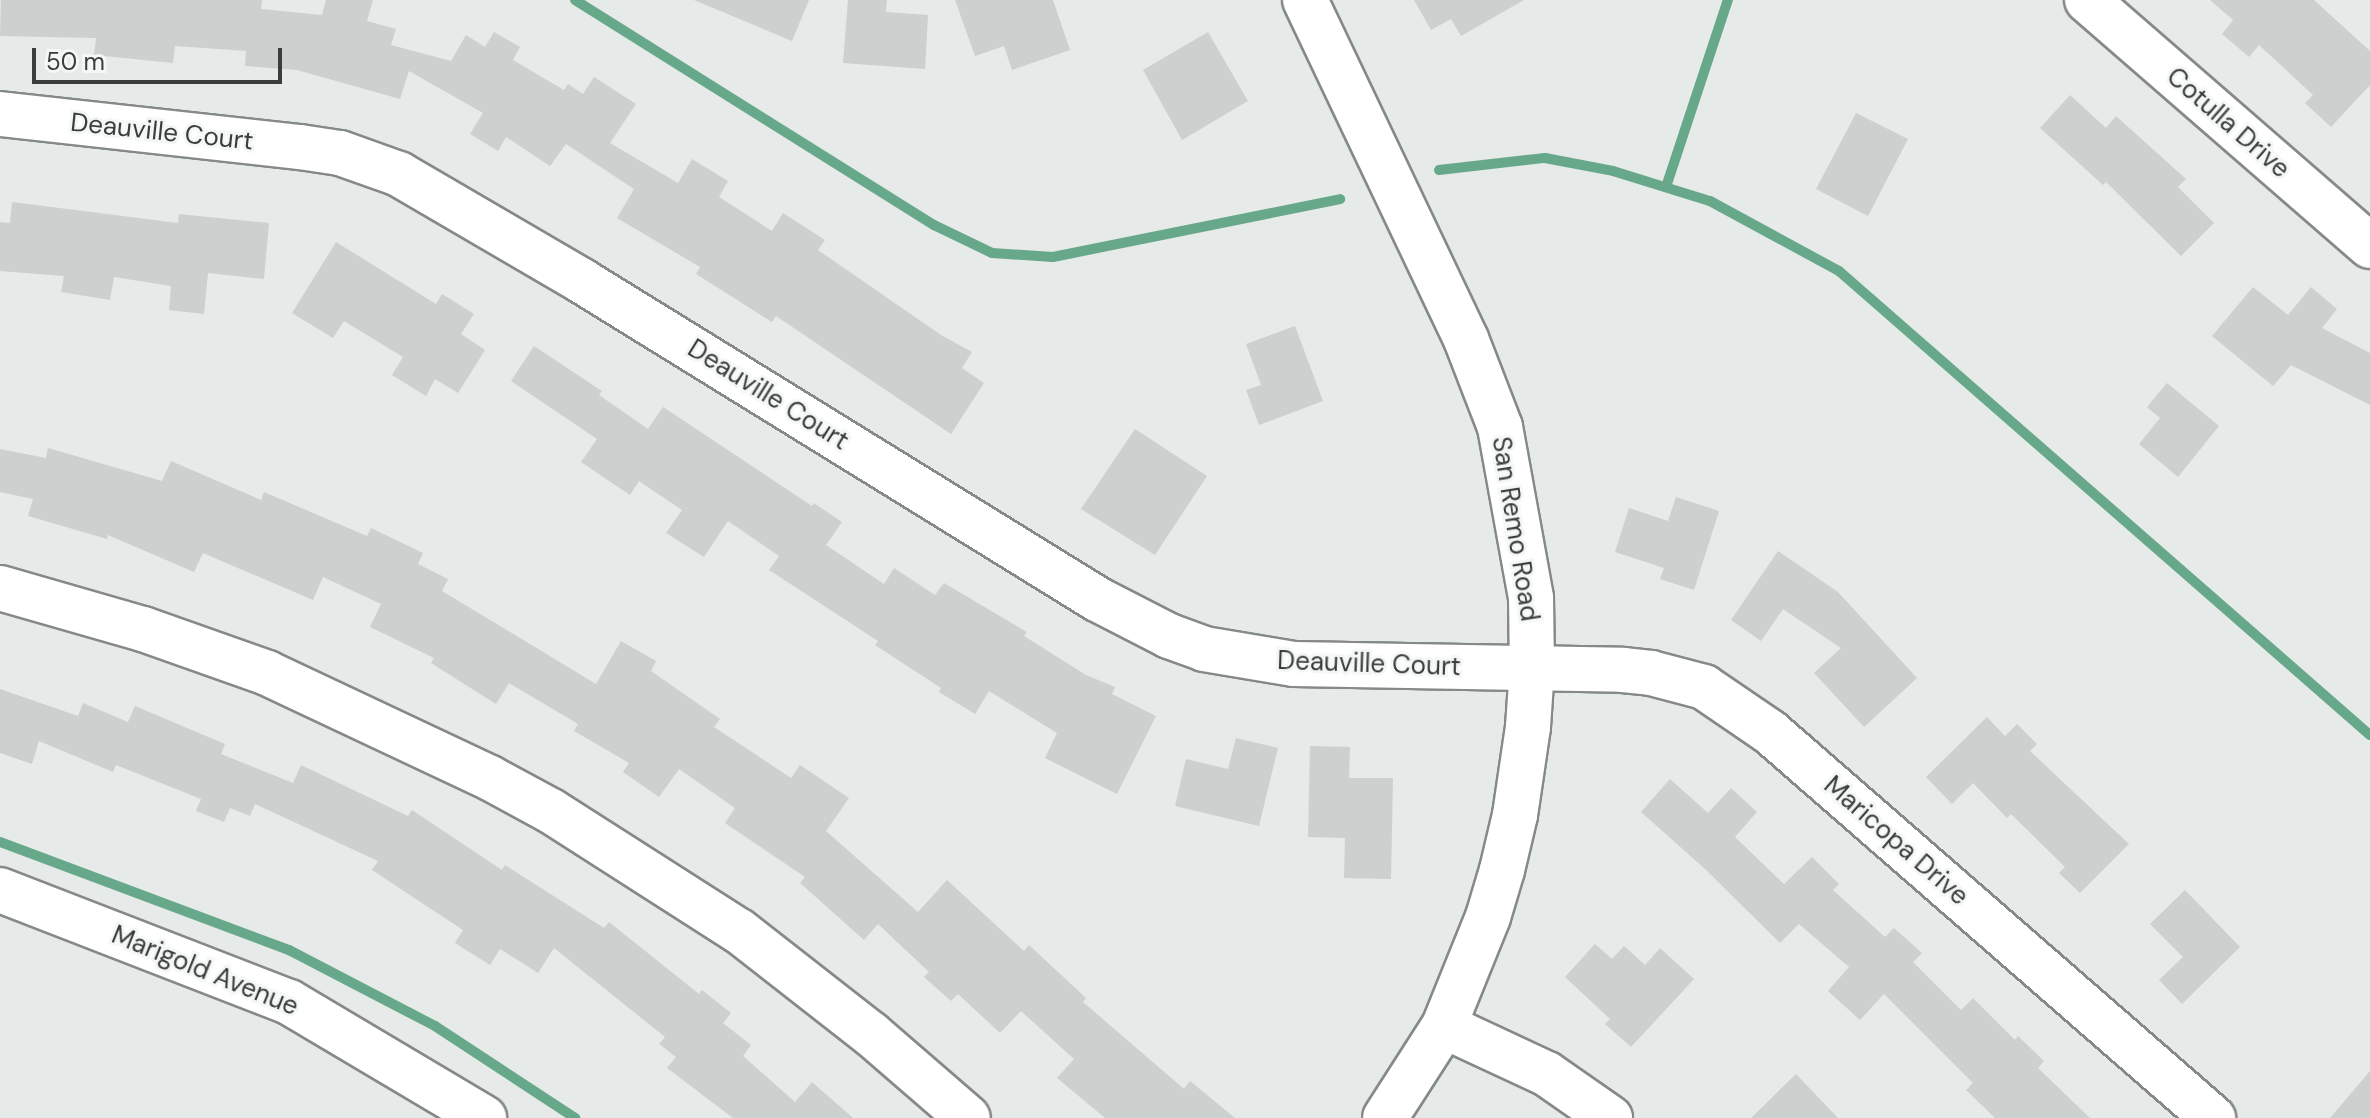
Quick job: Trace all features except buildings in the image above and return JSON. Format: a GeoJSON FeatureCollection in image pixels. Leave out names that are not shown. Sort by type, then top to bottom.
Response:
{"type":"FeatureCollection","features":[{"type":"Feature","properties":{"kind":"street","name":"San Remo Road"},"geometry":{"type":"LineString","coordinates":[[1305,0],[1466,339],[1500,427],[1531,598],[1532,668],[1522,773],[1502,870],[1488,917],[1444,1026],[1385,1118]]}},
{"type":"Feature","properties":{"kind":"street","name":"Cotulla Drive"},"geometry":{"type":"LineString","coordinates":[[2087,0],[2370,246]]}},
{"type":"Feature","properties":{"kind":"street","name":"Deauville Court"},"geometry":{"type":"LineString","coordinates":[[0,114],[340,153],[399,174],[569,273],[1097,599],[1180,640],[1266,662],[1532,668]]}},
{"type":"Feature","properties":{"kind":"street"},"geometry":{"type":"LineString","coordinates":[[0,588],[143,629],[267,673],[515,791],[739,931],[871,1034],[968,1118]]}},
{"type":"Feature","properties":{"kind":"street","name":"Maricopa Drive"},"geometry":{"type":"LineString","coordinates":[[1532,668],[1651,673],[1693,683],[1728,700],[1770,732],[2213,1118]]}},
{"type":"Feature","properties":{"kind":"street","name":"Marigold Avenue"},"geometry":{"type":"LineString","coordinates":[[0,890],[289,1002],[484,1118]]}},
{"type":"Feature","properties":{"kind":"street"},"geometry":{"type":"LineString","coordinates":[[1444,1026],[1547,1074],[1610,1118]]}},
{"type":"Feature","properties":{"kind":"waterway"},"geometry":{"type":"LineString","coordinates":[[575,0],[934,225],[992,253],[1053,257],[1340,199]]}},
{"type":"Feature","properties":{"kind":"waterway"},"geometry":{"type":"LineString","coordinates":[[1666,187],[1728,0]]}},
{"type":"Feature","properties":{"kind":"waterway"},"geometry":{"type":"LineString","coordinates":[[1439,170],[1545,158],[1613,171],[1710,201],[1839,271],[2370,735]]}},
{"type":"Feature","properties":{"kind":"waterway"},"geometry":{"type":"LineString","coordinates":[[0,842],[289,950],[435,1026],[575,1118]]}}]}
